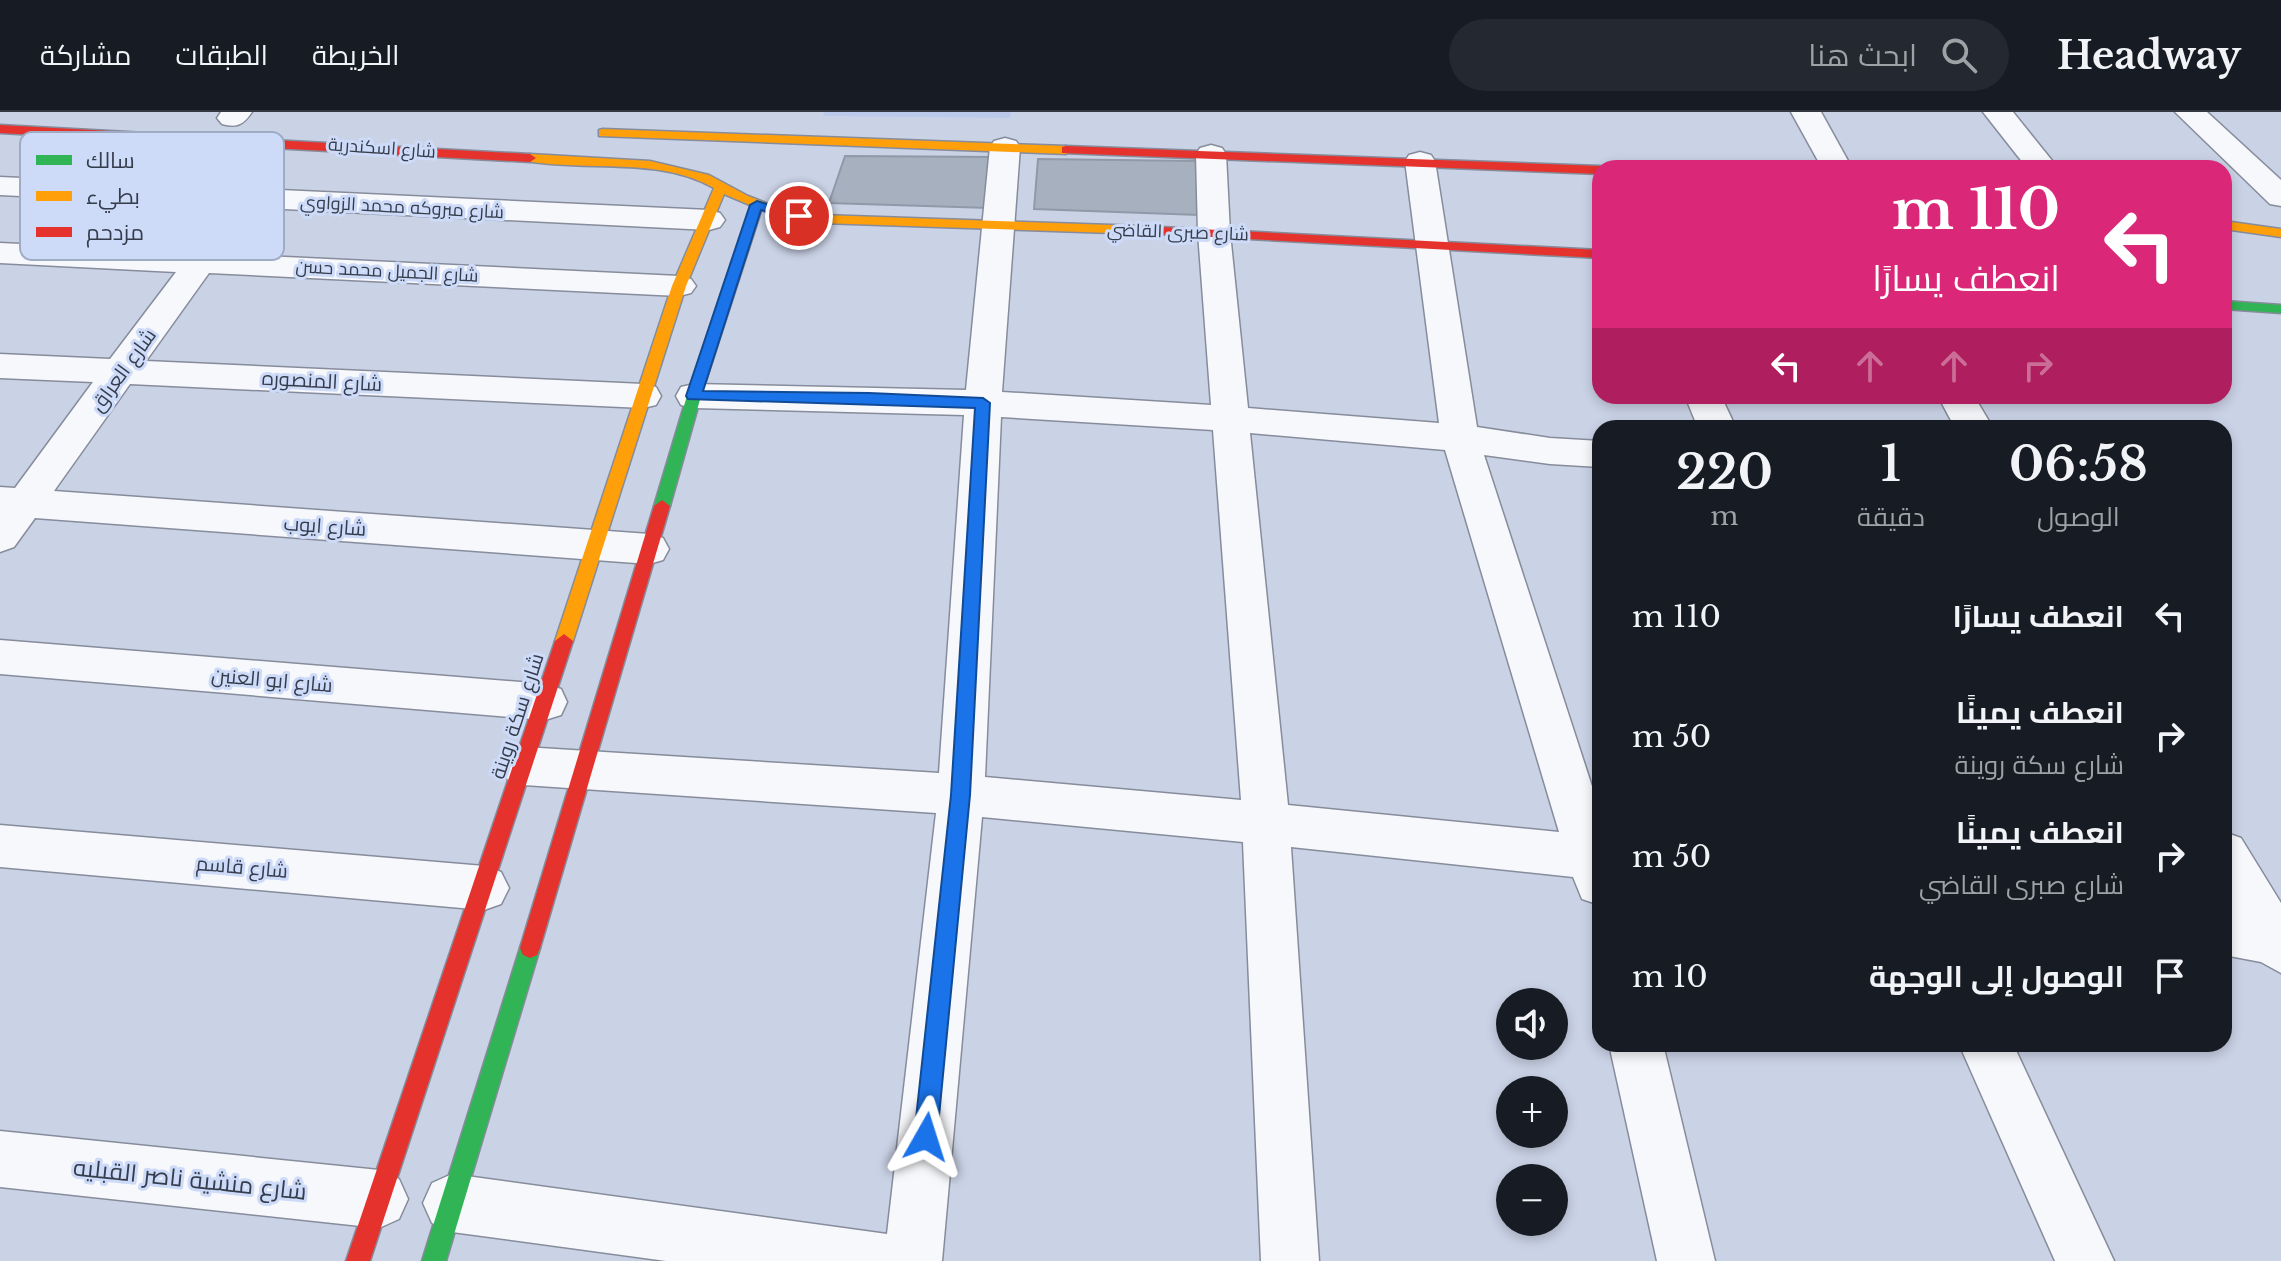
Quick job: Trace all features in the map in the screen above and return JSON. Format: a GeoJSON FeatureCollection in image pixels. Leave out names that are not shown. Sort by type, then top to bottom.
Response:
{"type":"FeatureCollection","features":[{"type":"Feature","properties":{"kind":"street"},"geometry":{"type":"LineString","coordinates":[[1806,112],[1833,160]]}},
{"type":"Feature","properties":{"kind":"street"},"geometry":{"type":"LineString","coordinates":[[1998,112],[2037,160]]}},
{"type":"Feature","properties":{"kind":"street"},"geometry":{"type":"LineString","coordinates":[[2190,112],[2281,197]]}},
{"type":"Feature","properties":{"kind":"street","name":"شارع اسكندرية"},"geometry":{"type":"LineString","coordinates":[[0,129],[63,132]]}},
{"type":"Feature","properties":{"kind":"street"},"geometry":{"type":"LineString","coordinates":[[578,132],[767,133],[1005,147],[1592,170]]}},
{"type":"Feature","properties":{"kind":"street","name":"شارع اسكندرية"},"geometry":{"type":"LineString","coordinates":[[284,143],[650,165],[687,172],[757,205]]}},
{"type":"Feature","properties":{"kind":"street"},"geometry":{"type":"LineString","coordinates":[[913,1261],[961,795],[983,403],[1005,147]]}},
{"type":"Feature","properties":{"kind":"street"},"geometry":{"type":"LineString","coordinates":[[1211,154],[1214,233],[1266,823],[1290,1261]]}},
{"type":"Feature","properties":{"kind":"street"},"geometry":{"type":"LineString","coordinates":[[1420,161],[1460,438],[1592,849]]}},
{"type":"Feature","properties":{"kind":"street","name":"شارع مبروكه محمد الزواوي"},"geometry":{"type":"LineString","coordinates":[[0,186],[20,187]]}},
{"type":"Feature","properties":{"kind":"street","name":"شارع سكة روينة"},"geometry":{"type":"LineString","coordinates":[[358,1261],[484,888],[679,286],[721,186]]}},
{"type":"Feature","properties":{"kind":"street","name":"شارع مبروكه محمد الزواوي"},"geometry":{"type":"LineString","coordinates":[[284,202],[709,220]]}},
{"type":"Feature","properties":{"kind":"street"},"geometry":{"type":"LineString","coordinates":[[434,1261],[585,769],[694,396],[757,205]]}},
{"type":"Feature","properties":{"kind":"street","name":"شارع صبرى القاضي"},"geometry":{"type":"LineString","coordinates":[[757,205],[822,219],[1214,233],[1592,254]]}},
{"type":"Feature","properties":{"kind":"street"},"geometry":{"type":"LineString","coordinates":[[2232,226],[2281,233]]}},
{"type":"Feature","properties":{"kind":"street","name":"شارع الجميل محمد حسن"},"geometry":{"type":"LineString","coordinates":[[0,253],[20,254]]}},
{"type":"Feature","properties":{"kind":"street","name":"شارع الجميل محمد حسن"},"geometry":{"type":"LineString","coordinates":[[176,260],[679,286]]}},
{"type":"Feature","properties":{"kind":"street","name":"شارع العراق"},"geometry":{"type":"LineString","coordinates":[[0,537],[13,502],[122,373],[201,261]]}},
{"type":"Feature","properties":{"kind":"street"},"geometry":{"type":"LineString","coordinates":[[2232,306],[2281,309]]}},
{"type":"Feature","properties":{"kind":"street","name":"شارع المنصوره"},"geometry":{"type":"LineString","coordinates":[[0,366],[643,396]]}},
{"type":"Feature","properties":{"kind":"street"},"geometry":{"type":"LineString","coordinates":[[694,396],[983,403],[1460,438],[1550,451],[1592,454]]}},
{"type":"Feature","properties":{"kind":"street","name":"شارع ايوب"},"geometry":{"type":"LineString","coordinates":[[13,502],[649,549]]}},
{"type":"Feature","properties":{"kind":"street","name":"شارع ابو العنين"},"geometry":{"type":"LineString","coordinates":[[0,657],[545,702]]}},
{"type":"Feature","properties":{"kind":"street"},"geometry":{"type":"LineString","coordinates":[[524,766],[707,775],[1266,823],[1592,867]]}},
{"type":"Feature","properties":{"kind":"street","name":"شارع قاسم"},"geometry":{"type":"LineString","coordinates":[[0,846],[484,888]]}},
{"type":"Feature","properties":{"kind":"street"},"geometry":{"type":"LineString","coordinates":[[2232,867],[2279,946]]}},
{"type":"Feature","properties":{"kind":"street"},"geometry":{"type":"LineString","coordinates":[[2232,934],[2279,946]]}},
{"type":"Feature","properties":{"kind":"street"},"geometry":{"type":"LineString","coordinates":[[1638,1052],[1686,1261]]}},
{"type":"Feature","properties":{"kind":"street"},"geometry":{"type":"LineString","coordinates":[[1990,1052],[2085,1261]]}},
{"type":"Feature","properties":{"kind":"street","name":"شارع منشية ناصر القبليه"},"geometry":{"type":"LineString","coordinates":[[0,1159],[379,1199]]}},
{"type":"Feature","properties":{"kind":"street"},"geometry":{"type":"LineString","coordinates":[[452,1203],[881,1261]]}},
{"type":"Feature","properties":{"kind":"shaded area"},"geometry":{"type":"Polygon","coordinates":[[[824,112],[1011,112],[1010,118],[823,116],[824,112]]]}},
{"type":"Feature","properties":{"kind":"building"},"geometry":{"type":"Polygon","coordinates":[[[845,156],[1000,157],[989,208],[829,203],[845,156]]]}},
{"type":"Feature","properties":{"kind":"building"},"geometry":{"type":"Polygon","coordinates":[[[1038,159],[1196,161],[1199,215],[1034,209],[1038,159]]]}},
{"type":"Feature","properties":{"kind":"traffic: fast"},"geometry":{"type":"LineString","coordinates":[[662,506],[694,396],[757,205]]}},
{"type":"Feature","properties":{"kind":"traffic: fast"},"geometry":{"type":"LineString","coordinates":[[2232,306],[2281,309]]}},
{"type":"Feature","properties":{"kind":"traffic: fast"},"geometry":{"type":"LineString","coordinates":[[434,1261],[530,948]]}},
{"type":"Feature","properties":{"kind":"traffic: slow"},"geometry":{"type":"LineString","coordinates":[[603,133],[1066,150]]}},
{"type":"Feature","properties":{"kind":"traffic: slow"},"geometry":{"type":"LineString","coordinates":[[530,158],[650,165],[705,178],[743,199],[776,211],[822,219],[1141,230]]}},
{"type":"Feature","properties":{"kind":"traffic: slow"},"geometry":{"type":"LineString","coordinates":[[564,641],[679,286],[721,186]]}},
{"type":"Feature","properties":{"kind":"traffic: slow"},"geometry":{"type":"LineString","coordinates":[[2232,226],[2281,233]]}},
{"type":"Feature","properties":{"kind":"traffic: jam"},"geometry":{"type":"LineString","coordinates":[[0,129],[55,132]]}},
{"type":"Feature","properties":{"kind":"traffic: jam"},"geometry":{"type":"LineString","coordinates":[[284,145],[530,158]]}},
{"type":"Feature","properties":{"kind":"traffic: jam"},"geometry":{"type":"LineString","coordinates":[[1066,150],[1592,170]]}},
{"type":"Feature","properties":{"kind":"traffic: jam"},"geometry":{"type":"LineString","coordinates":[[1141,230],[1592,254]]}},
{"type":"Feature","properties":{"kind":"traffic: jam"},"geometry":{"type":"LineString","coordinates":[[530,948],[662,506]]}},
{"type":"Feature","properties":{"kind":"traffic: jam"},"geometry":{"type":"LineString","coordinates":[[358,1261],[564,641]]}},
{"type":"Feature","properties":{"kind":"route"},"geometry":{"type":"LineString","coordinates":[[799,216],[757,205],[694,396],[983,403],[961,795],[926,1137]]}}]}
